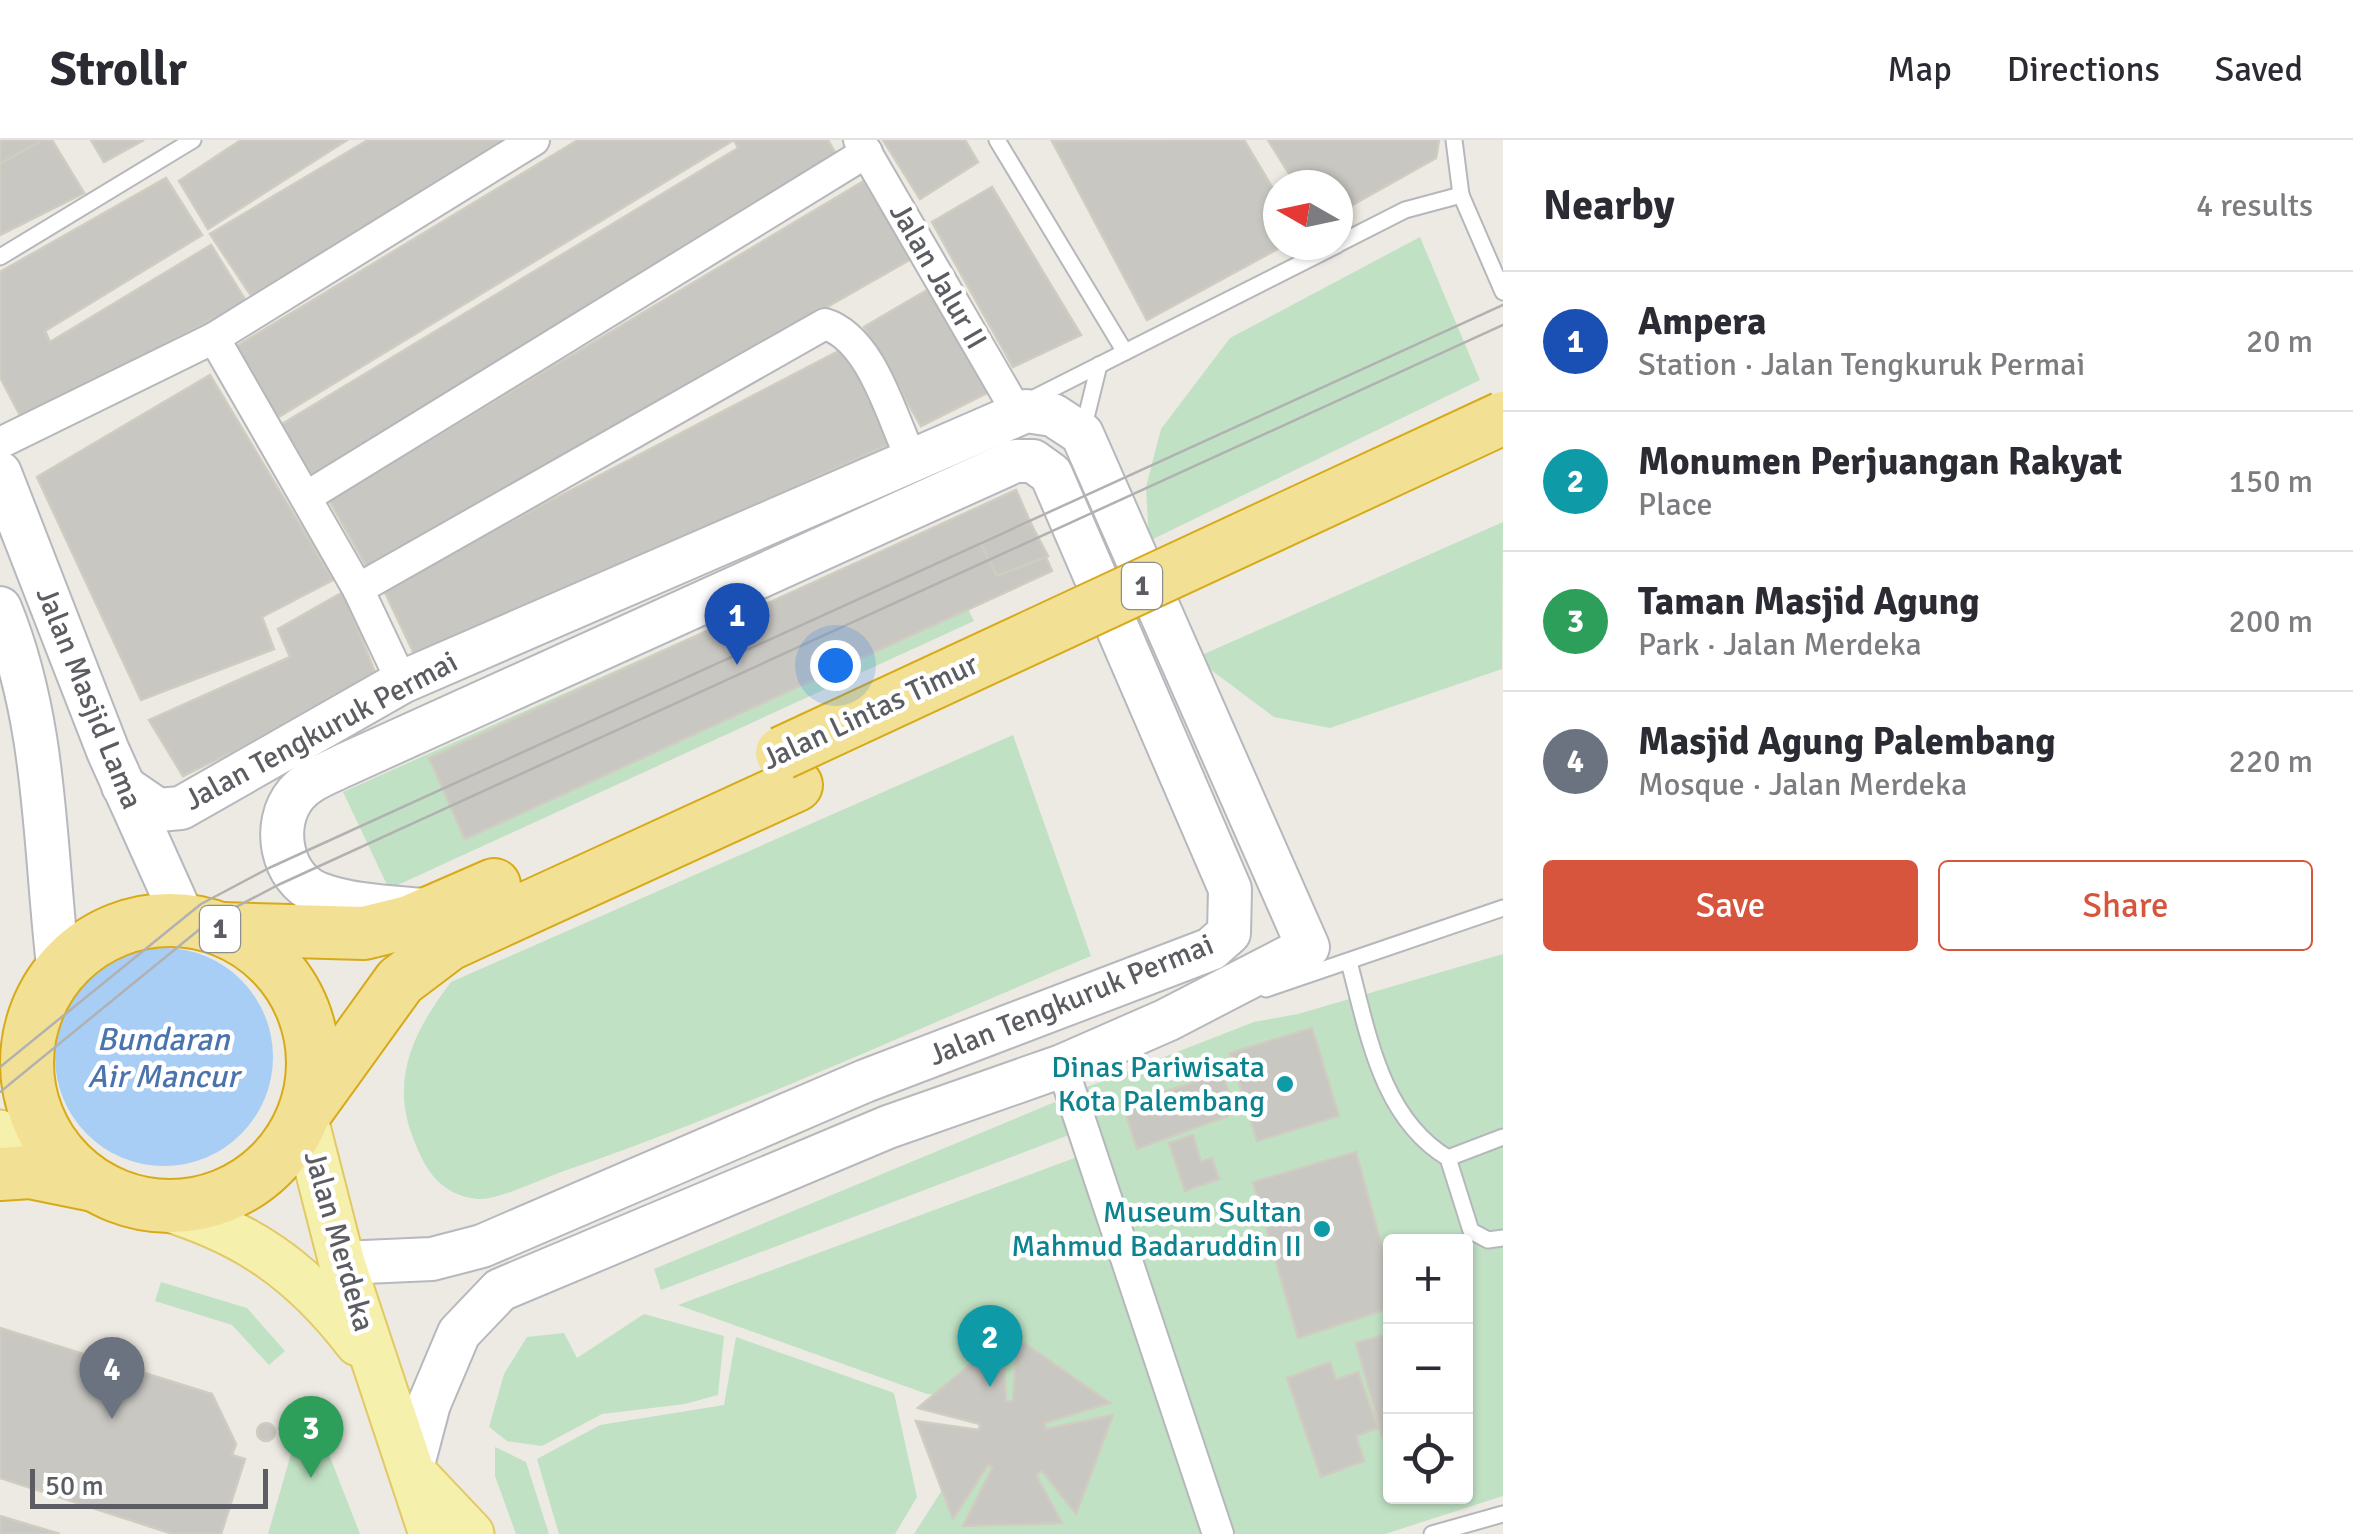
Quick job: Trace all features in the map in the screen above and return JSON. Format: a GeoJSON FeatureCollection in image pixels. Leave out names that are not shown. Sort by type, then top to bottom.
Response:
{"type":"FeatureCollection","features":[{"type":"Feature","properties":{"kind":"highway","name":"Jalan Lintas Timur"},"geometry":{"type":"LineString","coordinates":[[304,1115],[400,981],[449,944],[789,769],[1503,418]]}},
{"type":"Feature","properties":{"kind":"highway","name":"Jalan Lintas Timur"},"geometry":{"type":"LineString","coordinates":[[202,924],[364,933],[438,910],[789,769],[1503,457]]}},
{"type":"Feature","properties":{"kind":"highway","name":"1"},"geometry":{"type":"LineString","coordinates":[[0,1056],[74,954],[94,940],[137,924],[202,924],[253,946],[281,972],[301,1004],[312,1060],[304,1115],[265,1173],[204,1202],[159,1206],[114,1195],[94,1184],[52,1145],[35,1110],[28,1052],[47,994]]}},
{"type":"Feature","properties":{"kind":"highway","name":"1"},"geometry":{"type":"LineString","coordinates":[[0,1174],[30,1172],[94,1184]]}},
{"type":"Feature","properties":{"kind":"main road"},"geometry":{"type":"LineString","coordinates":[[411,1472],[429,1404],[459,1333],[500,1290],[888,1127],[1062,1066],[1168,1020],[1308,947],[1082,434],[1053,415],[1017,412]]}},
{"type":"Feature","properties":{"kind":"main road","name":"Jalan Tengkuruk Permai"},"geometry":{"type":"LineString","coordinates":[[123,786],[144,803],[169,812],[402,682],[1017,412]]}},
{"type":"Feature","properties":{"kind":"main road","name":"Jalan Tengkuruk Permai"},"geometry":{"type":"LineString","coordinates":[[342,1263],[432,1259],[482,1246],[866,1082],[1211,949],[1230,933],[1230,890],[1052,474],[1033,461],[1015,461],[342,766],[311,781],[296,794],[282,830],[284,852],[299,883],[316,892],[358,903],[438,910]]}},
{"type":"Feature","properties":{"kind":"main road","name":"Jalan Masjid Lama"},"geometry":{"type":"LineString","coordinates":[[0,473],[123,786],[202,924]]}},
{"type":"Feature","properties":{"kind":"main road"},"geometry":{"type":"LineString","coordinates":[[0,608],[19,653],[44,779],[47,994]]}},
{"type":"Feature","properties":{"kind":"main road"},"geometry":{"type":"LineString","coordinates":[[32,721],[89,703]]}},
{"type":"Feature","properties":{"kind":"main road"},"geometry":{"type":"LineString","coordinates":[[278,752],[296,794]]}},
{"type":"Feature","properties":{"kind":"main road"},"geometry":{"type":"LineString","coordinates":[[866,1082],[888,1127]]}},
{"type":"Feature","properties":{"kind":"main road","name":"Jalan Merdeka"},"geometry":{"type":"LineString","coordinates":[[304,1115],[342,1263],[432,1534]]}},
{"type":"Feature","properties":{"kind":"main road","name":"1"},"geometry":{"type":"LineString","coordinates":[[0,1134],[41,1150],[94,1184]]}},
{"type":"Feature","properties":{"kind":"main road","name":"Jalan Merdeka"},"geometry":{"type":"LineString","coordinates":[[159,1206],[196,1217],[288,1265],[333,1309],[376,1366]]}},
{"type":"Feature","properties":{"kind":"main road","name":"Jalan Merdeka"},"geometry":{"type":"LineString","coordinates":[[411,1472],[472,1534]]}},
{"type":"Feature","properties":{"kind":"street"},"geometry":{"type":"LineString","coordinates":[[0,443],[214,338],[534,140]]}},
{"type":"Feature","properties":{"kind":"street"},"geometry":{"type":"LineString","coordinates":[[306,498],[863,146]]}},
{"type":"Feature","properties":{"kind":"street","name":"Jalan Jalur II"},"geometry":{"type":"LineString","coordinates":[[863,146],[1017,412]]}},
{"type":"Feature","properties":{"kind":"street"},"geometry":{"type":"LineString","coordinates":[[358,589],[825,324],[845,330],[864,358],[911,458]]}},
{"type":"Feature","properties":{"kind":"street"},"geometry":{"type":"LineString","coordinates":[[214,338],[358,589],[402,682]]}},
{"type":"Feature","properties":{"kind":"street"},"geometry":{"type":"LineString","coordinates":[[1062,1066],[1218,1534]]}},
{"type":"Feature","properties":{"kind":"lane"},"geometry":{"type":"LineString","coordinates":[[0,257],[193,140]]}},
{"type":"Feature","properties":{"kind":"lane"},"geometry":{"type":"LineString","coordinates":[[997,140],[1125,352]]}},
{"type":"Feature","properties":{"kind":"lane"},"geometry":{"type":"LineString","coordinates":[[1454,140],[1461,196],[1503,292]]}},
{"type":"Feature","properties":{"kind":"lane"},"geometry":{"type":"LineString","coordinates":[[1353,237],[1405,210],[1461,196]]}},
{"type":"Feature","properties":{"kind":"lane"},"geometry":{"type":"LineString","coordinates":[[1017,412],[1024,404],[1307,260]]}},
{"type":"Feature","properties":{"kind":"lane"},"geometry":{"type":"LineString","coordinates":[[1082,434],[1098,366]]}},
{"type":"Feature","properties":{"kind":"lane"},"geometry":{"type":"LineString","coordinates":[[1168,1020],[1503,908]]}},
{"type":"Feature","properties":{"kind":"lane"},"geometry":{"type":"LineString","coordinates":[[1349,962],[1390,1098],[1422,1143],[1448,1158],[1471,1230],[1488,1240],[1503,1238]]}},
{"type":"Feature","properties":{"kind":"lane"},"geometry":{"type":"LineString","coordinates":[[1448,1158],[1503,1138]]}},
{"type":"Feature","properties":{"kind":"lane"},"geometry":{"type":"LineString","coordinates":[[1433,1534],[1503,1514]]}},
{"type":"Feature","properties":{"kind":"green space"},"geometry":{"type":"Polygon","coordinates":[[[1420,237],[1480,380],[1149,541],[1146,487],[1161,429],[1230,338],[1420,237]]]}},
{"type":"Feature","properties":{"kind":"green space"},"geometry":{"type":"Polygon","coordinates":[[[1503,522],[1502,669],[1330,728],[1274,717],[1195,658],[1503,522]]]}},
{"type":"Feature","properties":{"kind":"green space"},"geometry":{"type":"Polygon","coordinates":[[[928,531],[974,621],[389,889],[343,792],[928,531]]]}},
{"type":"Feature","properties":{"kind":"green space"},"geometry":{"type":"Polygon","coordinates":[[[1013,735],[1091,956],[697,1122],[508,1193],[486,1199],[464,1196],[443,1186],[428,1169],[406,1113],[405,1073],[417,1035],[451,982],[1013,735]]]}},
{"type":"Feature","properties":{"kind":"green space"},"geometry":{"type":"Polygon","coordinates":[[[1503,954],[1503,1496],[1385,1534],[1233,1534],[1082,1089],[1254,1022],[1298,1014],[1503,954]]]}},
{"type":"Feature","properties":{"kind":"green space"},"geometry":{"type":"Polygon","coordinates":[[[1055,1102],[1069,1135],[661,1290],[654,1269],[1055,1102]]]}},
{"type":"Feature","properties":{"kind":"green space"},"geometry":{"type":"Polygon","coordinates":[[[1077,1157],[1205,1534],[914,1534],[942,1490],[953,1518],[988,1465],[992,1468],[964,1526],[1061,1523],[1036,1475],[1113,1415],[1046,1429],[1044,1423],[1109,1403],[1017,1339],[1013,1401],[927,1394],[678,1305],[1077,1157]]]}},
{"type":"Feature","properties":{"kind":"green space"},"geometry":{"type":"Polygon","coordinates":[[[161,1282],[247,1308],[285,1351],[269,1365],[232,1325],[155,1301],[161,1282]]]}},
{"type":"Feature","properties":{"kind":"green space"},"geometry":{"type":"Polygon","coordinates":[[[644,1314],[724,1336],[718,1395],[685,1404],[602,1414],[542,1446],[507,1441],[489,1427],[504,1374],[527,1337],[564,1333],[577,1358],[644,1314]]]}},
{"type":"Feature","properties":{"kind":"green space"},"geometry":{"type":"Polygon","coordinates":[[[736,1337],[894,1393],[917,1497],[895,1534],[559,1534],[537,1459],[600,1425],[724,1405],[736,1337]]]}},
{"type":"Feature","properties":{"kind":"green space"},"geometry":{"type":"Polygon","coordinates":[[[307,1398],[360,1534],[268,1534],[307,1398]]]}},
{"type":"Feature","properties":{"kind":"green space"},"geometry":{"type":"Polygon","coordinates":[[[495,1447],[526,1462],[549,1534],[516,1534],[495,1476],[495,1447]]]}},
{"type":"Feature","properties":{"kind":"water","name":"Bundaran Air Mancur"},"geometry":{"type":"Polygon","coordinates":[[[164,948],[206,956],[241,980],[265,1015],[273,1057],[265,1099],[241,1134],[206,1158],[164,1166],[122,1158],[87,1134],[63,1099],[55,1057],[63,1015],[87,980],[122,956],[164,948]]]}},
{"type":"Feature","properties":{"kind":"building"},"geometry":{"type":"Polygon","coordinates":[[[0,140],[43,140],[0,164],[0,140]]]}},
{"type":"Feature","properties":{"kind":"building"},"geometry":{"type":"Polygon","coordinates":[[[43,140],[52,140],[84,193],[0,235],[0,164],[43,140]]]}},
{"type":"Feature","properties":{"kind":"building"},"geometry":{"type":"Polygon","coordinates":[[[91,140],[144,140],[104,162],[91,140]]]}},
{"type":"Feature","properties":{"kind":"building"},"geometry":{"type":"Polygon","coordinates":[[[241,140],[347,140],[208,229],[179,181],[241,140]]]}},
{"type":"Feature","properties":{"kind":"building"},"geometry":{"type":"Polygon","coordinates":[[[368,140],[513,140],[252,297],[210,234],[368,140]]]}},
{"type":"Feature","properties":{"kind":"building"},"geometry":{"type":"Polygon","coordinates":[[[578,140],[734,140],[272,421],[232,349],[578,140]]]}},
{"type":"Feature","properties":{"kind":"building"},"geometry":{"type":"Polygon","coordinates":[[[734,140],[828,140],[840,161],[310,481],[279,426],[738,148],[734,140]]]}},
{"type":"Feature","properties":{"kind":"building"},"geometry":{"type":"Polygon","coordinates":[[[883,140],[965,140],[978,162],[920,199],[883,140]]]}},
{"type":"Feature","properties":{"kind":"building"},"geometry":{"type":"Polygon","coordinates":[[[1244,140],[1263,172],[1263,257],[1147,320],[1052,141],[1244,140]]]}},
{"type":"Feature","properties":{"kind":"building"},"geometry":{"type":"Polygon","coordinates":[[[1268,140],[1439,140],[1436,158],[1353,205],[1353,170],[1287,170],[1268,140]]]}},
{"type":"Feature","properties":{"kind":"building"},"geometry":{"type":"Polygon","coordinates":[[[166,178],[202,235],[45,331],[50,342],[211,245],[246,301],[23,421],[0,377],[0,272],[166,178]]]}},
{"type":"Feature","properties":{"kind":"building"},"geometry":{"type":"Polygon","coordinates":[[[864,181],[911,259],[368,569],[329,500],[864,181]]]}},
{"type":"Feature","properties":{"kind":"building"},"geometry":{"type":"Polygon","coordinates":[[[992,187],[1081,335],[1013,367],[932,222],[992,187]]]}},
{"type":"Feature","properties":{"kind":"building"},"geometry":{"type":"Polygon","coordinates":[[[929,289],[991,391],[921,426],[864,327],[929,289]]]}},
{"type":"Feature","properties":{"kind":"building"},"geometry":{"type":"Polygon","coordinates":[[[858,341],[903,438],[416,658],[383,588],[858,341]]]}},
{"type":"Feature","properties":{"kind":"building"},"geometry":{"type":"Polygon","coordinates":[[[210,375],[333,580],[262,617],[274,649],[141,700],[37,477],[210,375]]]}},
{"type":"Feature","properties":{"kind":"building"},"geometry":{"type":"Polygon","coordinates":[[[1016,490],[1052,571],[465,839],[429,758],[1016,490]]]}},
{"type":"Feature","properties":{"kind":"building"},"geometry":{"type":"Polygon","coordinates":[[[1030,522],[1048,556],[997,576],[980,542],[1030,522]]]}},
{"type":"Feature","properties":{"kind":"building"},"geometry":{"type":"Polygon","coordinates":[[[343,592],[378,680],[183,776],[149,720],[290,657],[278,629],[343,592]]]}},
{"type":"Feature","properties":{"kind":"building","name":"Dinas Pariwisata Kota Palembang"},"geometry":{"type":"Polygon","coordinates":[[[1312,1028],[1339,1116],[1257,1141],[1230,1053],[1312,1028]]]}},
{"type":"Feature","properties":{"kind":"building"},"geometry":{"type":"Polygon","coordinates":[[[1222,1073],[1236,1113],[1137,1149],[1123,1105],[1222,1073]]]}},
{"type":"Feature","properties":{"kind":"building"},"geometry":{"type":"Polygon","coordinates":[[[1193,1135],[1201,1162],[1212,1158],[1219,1179],[1185,1191],[1169,1143],[1193,1135]]]}},
{"type":"Feature","properties":{"kind":"building","name":"Museum Sultan Mahmud Badaruddin II"},"geometry":{"type":"Polygon","coordinates":[[[1356,1152],[1383,1250],[1383,1310],[1298,1338],[1253,1182],[1356,1152]]]}},
{"type":"Feature","properties":{"kind":"building"},"geometry":{"type":"Polygon","coordinates":[[[0,1328],[212,1394],[236,1444],[232,1455],[245,1459],[221,1534],[173,1534],[0,1478],[0,1328]]]}},
{"type":"Feature","properties":{"kind":"building"},"geometry":{"type":"Polygon","coordinates":[[[1383,1335],[1383,1438],[1356,1343],[1383,1335]]]}},
{"type":"Feature","properties":{"kind":"building"},"geometry":{"type":"Polygon","coordinates":[[[1003,1337],[1006,1401],[1013,1401],[1017,1338],[1110,1403],[1044,1423],[1046,1429],[1113,1415],[1076,1514],[1042,1471],[1036,1475],[1062,1523],[963,1526],[992,1468],[988,1465],[953,1519],[916,1421],[979,1430],[980,1424],[918,1408],[1003,1337]]]}},
{"type":"Feature","properties":{"kind":"building"},"geometry":{"type":"Polygon","coordinates":[[[1330,1362],[1336,1380],[1358,1372],[1378,1428],[1356,1436],[1364,1461],[1321,1477],[1287,1378],[1330,1362]]]}},
{"type":"Feature","properties":{"kind":"building"},"geometry":{"type":"Polygon","coordinates":[[[266,1423],[273,1425],[273,1439],[266,1441],[259,1439],[257,1432],[259,1425],[266,1423]]]}},
{"type":"Feature","properties":{"kind":"building"},"geometry":{"type":"Polygon","coordinates":[[[0,1516],[60,1534],[0,1534],[0,1516]]]}},
{"type":"Feature","properties":{"kind":"tram line"},"geometry":{"type":"LineString","coordinates":[[0,1067],[201,904],[269,868],[1503,305]]}},
{"type":"Feature","properties":{"kind":"tram line"},"geometry":{"type":"LineString","coordinates":[[0,1092],[211,920],[278,885],[1503,325]]}},
{"type":"Feature","properties":{"kind":"place","name":"Ampera"},"geometry":{"type":"Point","coordinates":[737,665]}},
{"type":"Feature","properties":{"kind":"place","name":"Dinas Pariwisata Kota Palembang"},"geometry":{"type":"Point","coordinates":[1285,1084]}},
{"type":"Feature","properties":{"kind":"place","name":"Museum Sultan Mahmud Badaruddin II"},"geometry":{"type":"Point","coordinates":[1322,1229]}},
{"type":"Feature","properties":{"kind":"place","name":"Monumen Perjuangan Rakyat"},"geometry":{"type":"Point","coordinates":[990,1387]}},
{"type":"Feature","properties":{"kind":"place","name":"Masjid Agung Palembang"},"geometry":{"type":"Point","coordinates":[112,1419]}},
{"type":"Feature","properties":{"kind":"place","name":"Taman Masjid Agung"},"geometry":{"type":"Point","coordinates":[311,1478]}}]}
